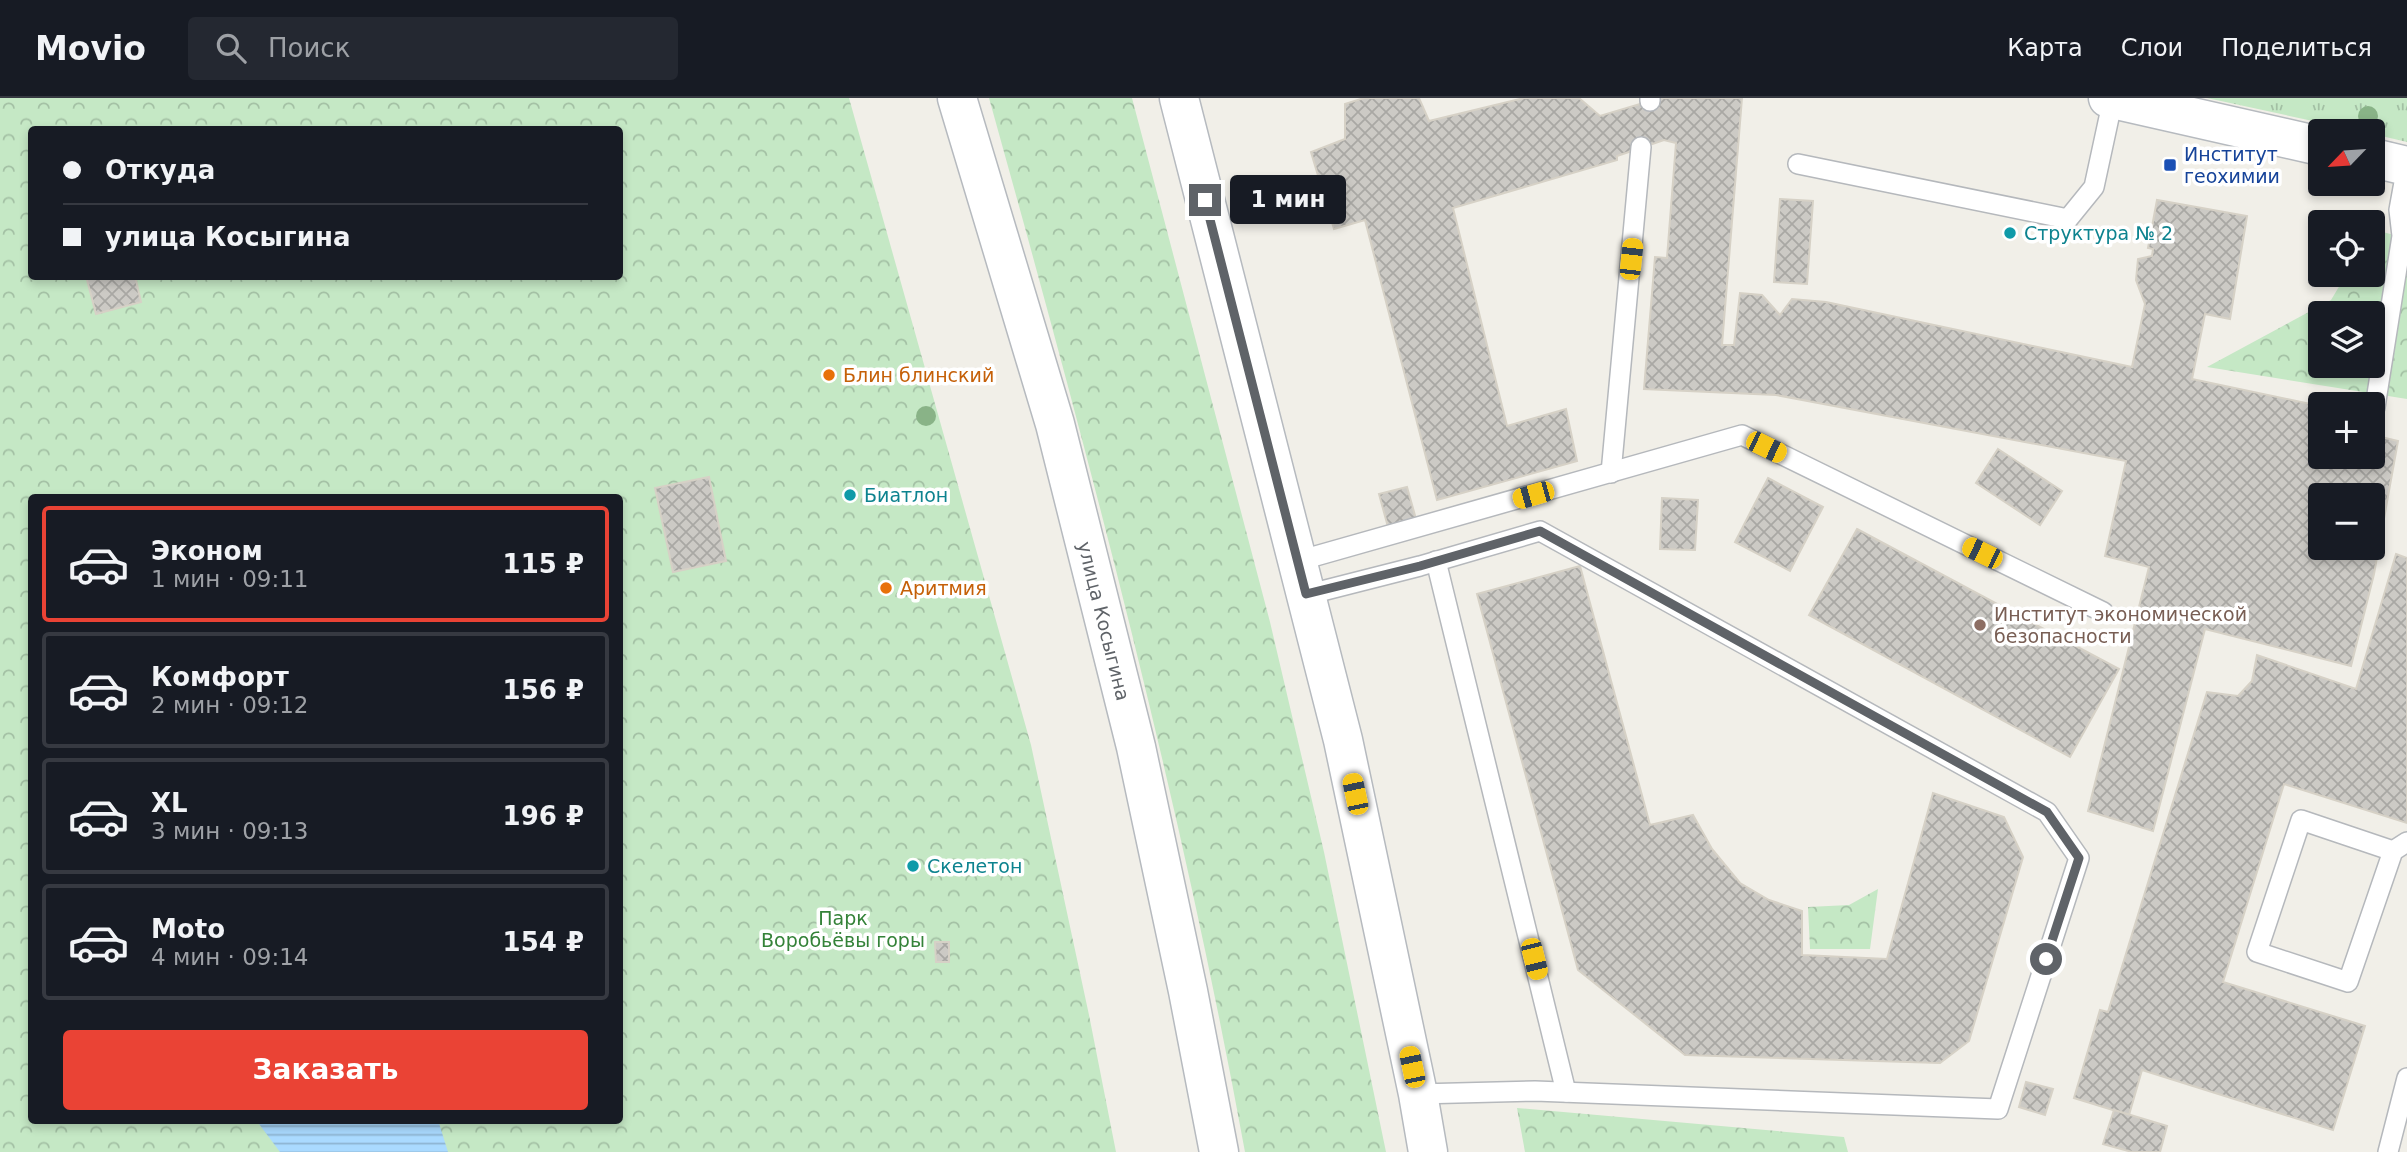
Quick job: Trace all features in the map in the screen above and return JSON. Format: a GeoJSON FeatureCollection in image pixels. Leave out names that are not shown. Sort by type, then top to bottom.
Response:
{"type":"FeatureCollection","features":[{"type":"Feature","properties":{"kind":"main road","name":"улица Косыгина"},"geometry":{"type":"LineString","coordinates":[[957,98],[1055,425],[1129,720],[1188,991],[1219,1152]]}},
{"type":"Feature","properties":{"kind":"main road"},"geometry":{"type":"LineString","coordinates":[[1179,98],[1343,740],[1428,1152]]}},
{"type":"Feature","properties":{"kind":"main road"},"geometry":{"type":"LineString","coordinates":[[2110,99],[2308,143]]}},
{"type":"Feature","properties":{"kind":"main road"},"geometry":{"type":"LineString","coordinates":[[2385,161],[2407,166]]}},
{"type":"Feature","properties":{"kind":"lane"},"geometry":{"type":"LineString","coordinates":[[1798,164],[2068,219],[2094,187],[2110,99]]}},
{"type":"Feature","properties":{"kind":"lane"},"geometry":{"type":"LineString","coordinates":[[1611,473],[1641,147]]}},
{"type":"Feature","properties":{"kind":"lane"},"geometry":{"type":"LineString","coordinates":[[2377,392],[2402,236],[2399,210],[2407,166]]}},
{"type":"Feature","properties":{"kind":"lane"},"geometry":{"type":"LineString","coordinates":[[1302,578],[1611,473],[1742,435],[2103,612]]}},
{"type":"Feature","properties":{"kind":"lane"},"geometry":{"type":"LineString","coordinates":[[1302,578],[1436,561],[1540,531],[2047,812],[2079,858],[1998,1109],[1566,1092],[1418,1094]]}},
{"type":"Feature","properties":{"kind":"lane"},"geometry":{"type":"LineString","coordinates":[[1436,561],[1566,1092]]}},
{"type":"Feature","properties":{"kind":"lane"},"geometry":{"type":"LineString","coordinates":[[2301,820],[2400,846],[2348,982],[2257,952],[2301,820]]}},
{"type":"Feature","properties":{"kind":"lane"},"geometry":{"type":"LineString","coordinates":[[2388,1152],[2407,1079]]}},
{"type":"Feature","properties":{"kind":"green space","name":"Парк Воробьёвы горы"},"geometry":{"type":"Polygon","coordinates":[[[0,98],[849,98],[1031,745],[1116,1152],[0,1152],[0,98]]]}},
{"type":"Feature","properties":{"kind":"green space"},"geometry":{"type":"Polygon","coordinates":[[[989,98],[1132,98],[1270,622],[1324,852],[1386,1152],[1245,1152],[1191,886],[1129,622],[1061,359],[989,98]]]}},
{"type":"Feature","properties":{"kind":"green space"},"geometry":{"type":"Polygon","coordinates":[[[2207,98],[2407,98],[2407,142],[2385,137],[2385,119],[2308,120],[2207,98]]]}},
{"type":"Feature","properties":{"kind":"green space"},"geometry":{"type":"Polygon","coordinates":[[[2385,233],[2407,238],[2407,399],[2385,395],[2385,392],[2363,392],[2207,367],[2308,312],[2308,378],[2385,378],[2385,301],[2329,301],[2339,287],[2385,287],[2385,233]]]}},
{"type":"Feature","properties":{"kind":"green space"},"geometry":{"type":"Polygon","coordinates":[[[1878,889],[1870,949],[1810,949],[1808,907],[1849,905],[1878,889]]]}},
{"type":"Feature","properties":{"kind":"green space"},"geometry":{"type":"Polygon","coordinates":[[[1517,1108],[1844,1137],[1848,1152],[1525,1152],[1517,1108]]]}},
{"type":"Feature","properties":{"kind":"water"},"geometry":{"type":"Polygon","coordinates":[[[259,1124],[439,1124],[448,1152],[280,1152],[259,1124]]]}},
{"type":"Feature","properties":{"kind":"building"},"geometry":{"type":"Polygon","coordinates":[[[1364,98],[1419,98],[1429,121],[1524,98],[1579,98],[1600,116],[1660,98],[1742,98],[1722,345],[1734,345],[1740,293],[1762,295],[1780,315],[1792,299],[1826,302],[2132,367],[2145,304],[2136,280],[2138,259],[2152,256],[2153,249],[2148,248],[2157,200],[2247,216],[2230,319],[2205,314],[2192,379],[2308,403],[2308,469],[2385,469],[2385,438],[2398,441],[2385,513],[2385,483],[2308,483],[2308,560],[2377,560],[2351,666],[2205,629],[2153,831],[2088,811],[2149,567],[2105,556],[2126,461],[1776,395],[1644,389],[1655,257],[1667,258],[1676,143],[1664,140],[1617,156],[1617,160],[1453,208],[1507,426],[1566,409],[1577,461],[1437,500],[1365,220],[1334,229],[1311,152],[1345,139],[1345,104],[1364,98]]]}},
{"type":"Feature","properties":{"kind":"building"},"geometry":{"type":"Polygon","coordinates":[[[1780,199],[1813,201],[1807,284],[1774,282],[1780,199]]]}},
{"type":"Feature","properties":{"kind":"building"},"geometry":{"type":"Polygon","coordinates":[[[87,280],[136,280],[141,302],[96,314],[87,280]]]}},
{"type":"Feature","properties":{"kind":"building"},"geometry":{"type":"Polygon","coordinates":[[[1998,449],[2062,491],[2040,525],[1976,483],[1998,449]]]}},
{"type":"Feature","properties":{"kind":"building"},"geometry":{"type":"Polygon","coordinates":[[[709,477],[726,561],[673,572],[655,488],[709,477]]]}},
{"type":"Feature","properties":{"kind":"building"},"geometry":{"type":"Polygon","coordinates":[[[1768,478],[1823,507],[1790,571],[1735,542],[1768,478]]]}},
{"type":"Feature","properties":{"kind":"building"},"geometry":{"type":"Polygon","coordinates":[[[1407,487],[1416,519],[1388,527],[1379,494],[1407,487]]]}},
{"type":"Feature","properties":{"kind":"building"},"geometry":{"type":"Polygon","coordinates":[[[1662,498],[1698,500],[1695,550],[1660,549],[1662,498]]]}},
{"type":"Feature","properties":{"kind":"building"},"geometry":{"type":"Polygon","coordinates":[[[1857,529],[2119,669],[2070,757],[1809,615],[1857,529]]]}},
{"type":"Feature","properties":{"kind":"building"},"geometry":{"type":"Polygon","coordinates":[[[2396,554],[2407,558],[2407,823],[2284,784],[2223,982],[2365,1026],[2333,1130],[2142,1070],[2129,1115],[2074,1098],[2100,1010],[2108,1012],[2207,692],[2238,696],[2252,681],[2257,655],[2356,689],[2396,554]]]}},
{"type":"Feature","properties":{"kind":"building"},"geometry":{"type":"Polygon","coordinates":[[[1580,566],[1650,825],[1693,815],[1712,849],[1740,883],[1769,900],[1802,911],[1802,955],[1887,959],[1933,793],[2004,817],[2023,857],[1969,1041],[1940,1063],[1685,1055],[1578,970],[1477,594],[1580,566]]]}},
{"type":"Feature","properties":{"kind":"building"},"geometry":{"type":"Polygon","coordinates":[[[935,942],[949,942],[949,962],[936,962],[935,942]]]}},
{"type":"Feature","properties":{"kind":"building"},"geometry":{"type":"Polygon","coordinates":[[[2026,1082],[2053,1089],[2045,1115],[2019,1107],[2026,1082]]]}},
{"type":"Feature","properties":{"kind":"building"},"geometry":{"type":"Polygon","coordinates":[[[2114,1110],[2167,1126],[2160,1152],[2132,1152],[2103,1144],[2114,1110]]]}},
{"type":"Feature","properties":{"kind":"place","name":"Институт геохимии"},"geometry":{"type":"Point","coordinates":[2170,165]}},
{"type":"Feature","properties":{"kind":"place","name":"Структура № 2"},"geometry":{"type":"Point","coordinates":[2010,233]}},
{"type":"Feature","properties":{"kind":"place","name":"Блин блинский"},"geometry":{"type":"Point","coordinates":[829,375]}},
{"type":"Feature","properties":{"kind":"place","name":"Биатлон"},"geometry":{"type":"Point","coordinates":[850,495]}},
{"type":"Feature","properties":{"kind":"place","name":"Аритмия"},"geometry":{"type":"Point","coordinates":[886,588]}},
{"type":"Feature","properties":{"kind":"place","name":"Институт экономической безопасности"},"geometry":{"type":"Point","coordinates":[1980,625]}},
{"type":"Feature","properties":{"kind":"place","name":"Скелетон"},"geometry":{"type":"Point","coordinates":[913,866]}},
{"type":"Feature","properties":{"kind":"route"},"geometry":{"type":"LineString","coordinates":[[1205,200],[1306,594],[1420,566],[1540,531],[2047,812],[2079,858],[2046,959]]}}]}
